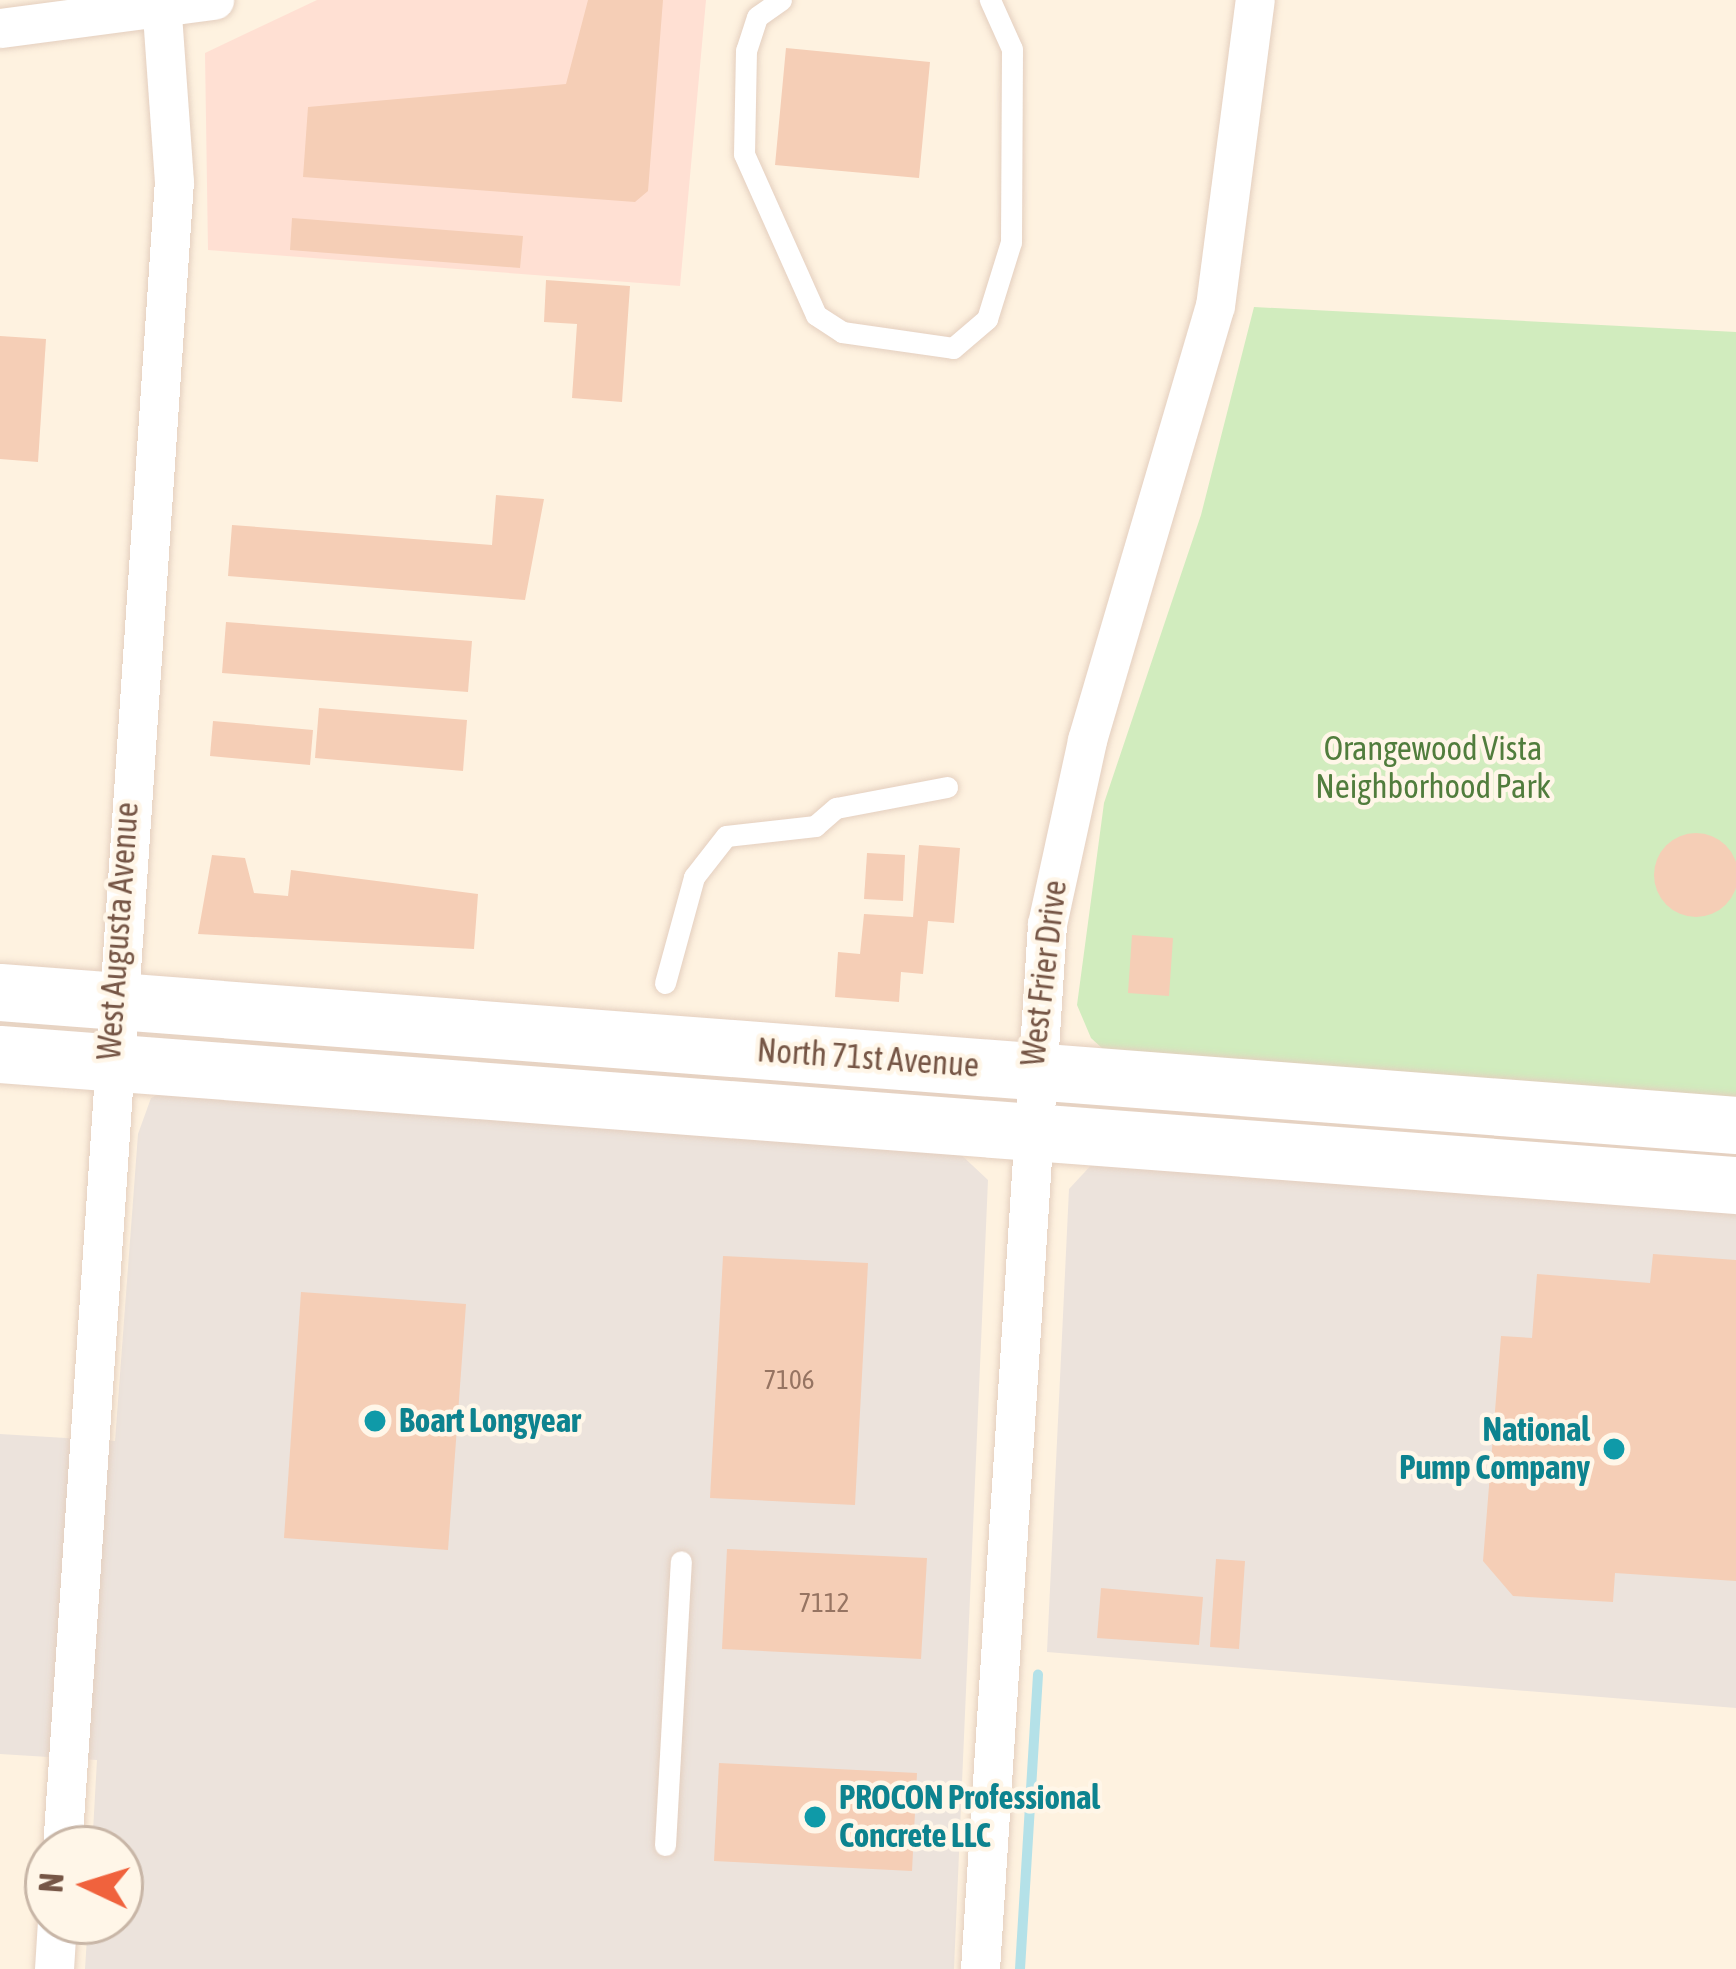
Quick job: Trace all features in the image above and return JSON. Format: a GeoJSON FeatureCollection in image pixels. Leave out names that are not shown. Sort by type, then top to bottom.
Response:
{"type":"FeatureCollection","features":[{"type":"Feature","properties":{"kind":"street"},"geometry":{"type":"LineString","coordinates":[[0,28],[162,14],[214,0]]}},
{"type":"Feature","properties":{"kind":"street","name":"West Frier Drive"},"geometry":{"type":"LineString","coordinates":[[980,1969],[1031,1070],[1073,793],[1215,306],[1256,0]]}},
{"type":"Feature","properties":{"kind":"street","name":"West Augusta Avenue"},"geometry":{"type":"LineString","coordinates":[[63,1825],[113,1001],[174,182],[162,14]]}},
{"type":"Feature","properties":{"kind":"street","name":"North 71st Avenue"},"geometry":{"type":"LineString","coordinates":[[0,992],[1736,1125]]}},
{"type":"Feature","properties":{"kind":"street"},"geometry":{"type":"LineString","coordinates":[[658,1104],[662,1042]]}},
{"type":"Feature","properties":{"kind":"street","name":"North 71st Avenue"},"geometry":{"type":"LineString","coordinates":[[0,1054],[1736,1185]]}},
{"type":"Feature","properties":{"kind":"street"},"geometry":{"type":"LineString","coordinates":[[1516,1169],[1521,1109]]}},
{"type":"Feature","properties":{"kind":"lane"},"geometry":{"type":"LineString","coordinates":[[781,0],[757,17],[746,50],[744,154],[816,315],[842,332],[953,348],[987,319],[1011,242],[1012,49],[990,0]]}},
{"type":"Feature","properties":{"kind":"lane"},"geometry":{"type":"LineString","coordinates":[[665,983],[694,877],[726,836],[815,826],[836,808],[947,787]]}},
{"type":"Feature","properties":{"kind":"lane"},"geometry":{"type":"LineString","coordinates":[[665,1845],[681,1561]]}},
{"type":"Feature","properties":{"kind":"shaded area"},"geometry":{"type":"Polygon","coordinates":[[[317,0],[706,0],[680,286],[208,250],[205,53],[317,0]]]}},
{"type":"Feature","properties":{"kind":"shaded area"},"geometry":{"type":"Polygon","coordinates":[[[169,1089],[956,1150],[988,1180],[954,1969],[85,1969],[86,1945],[144,1945],[144,1825],[93,1825],[97,1760],[0,1754],[0,1434],[115,1441],[138,1134],[151,1098],[169,1089]]]}},
{"type":"Feature","properties":{"kind":"shaded area"},"geometry":{"type":"Polygon","coordinates":[[[1095,1161],[1736,1207],[1736,1708],[1047,1652],[1069,1189],[1095,1161]]]}},
{"type":"Feature","properties":{"kind":"green space","name":"Orangewood Vista Neighborhood Park"},"geometry":{"type":"Polygon","coordinates":[[[1254,307],[1736,332],[1736,1101],[1104,1050],[1091,1038],[1077,1005],[1104,803],[1201,515],[1254,307]]]}},
{"type":"Feature","properties":{"kind":"building"},"geometry":{"type":"Polygon","coordinates":[[[588,0],[663,0],[648,191],[635,202],[303,177],[308,107],[566,84],[588,0]]]}},
{"type":"Feature","properties":{"kind":"building"},"geometry":{"type":"Polygon","coordinates":[[[786,48],[930,62],[919,178],[775,165],[786,48]]]}},
{"type":"Feature","properties":{"kind":"building"},"geometry":{"type":"Polygon","coordinates":[[[292,218],[523,236],[520,268],[290,250],[292,218]]]}},
{"type":"Feature","properties":{"kind":"building"},"geometry":{"type":"Polygon","coordinates":[[[546,280],[630,286],[622,402],[572,398],[577,324],[544,322],[546,280]]]}},
{"type":"Feature","properties":{"kind":"building"},"geometry":{"type":"Polygon","coordinates":[[[0,336],[46,339],[38,462],[0,459],[0,336]]]}},
{"type":"Feature","properties":{"kind":"building"},"geometry":{"type":"Polygon","coordinates":[[[496,495],[544,499],[525,600],[228,576],[232,525],[492,545],[496,495]]]}},
{"type":"Feature","properties":{"kind":"building"},"geometry":{"type":"Polygon","coordinates":[[[226,622],[472,641],[468,692],[222,673],[226,622]]]}},
{"type":"Feature","properties":{"kind":"building"},"geometry":{"type":"Polygon","coordinates":[[[319,708],[467,720],[463,771],[315,758],[319,708]]]}},
{"type":"Feature","properties":{"kind":"building"},"geometry":{"type":"Polygon","coordinates":[[[213,721],[313,730],[310,765],[210,756],[213,721]]]}},
{"type":"Feature","properties":{"kind":"building"},"geometry":{"type":"Polygon","coordinates":[[[1696,833],[1726,845],[1738,875],[1726,905],[1696,917],[1666,905],[1654,875],[1666,845],[1696,833]]]}},
{"type":"Feature","properties":{"kind":"building"},"geometry":{"type":"Polygon","coordinates":[[[919,845],[960,848],[954,923],[928,921],[923,974],[901,972],[899,1002],[835,997],[838,952],[860,954],[864,914],[913,917],[919,845]]]}},
{"type":"Feature","properties":{"kind":"building"},"geometry":{"type":"Polygon","coordinates":[[[867,853],[905,855],[903,901],[864,899],[867,853]]]}},
{"type":"Feature","properties":{"kind":"building"},"geometry":{"type":"Polygon","coordinates":[[[212,855],[245,858],[254,893],[288,896],[291,870],[478,894],[474,949],[198,934],[212,855]]]}},
{"type":"Feature","properties":{"kind":"building"},"geometry":{"type":"Polygon","coordinates":[[[1132,935],[1173,938],[1169,996],[1128,993],[1132,935]]]}},
{"type":"Feature","properties":{"kind":"building","name":"National Pump Company"},"geometry":{"type":"Polygon","coordinates":[[[1653,1254],[1736,1260],[1736,1581],[1615,1573],[1613,1602],[1513,1596],[1483,1561],[1501,1336],[1532,1338],[1537,1274],[1650,1283],[1653,1254]]]}},
{"type":"Feature","properties":{"kind":"building"},"geometry":{"type":"Polygon","coordinates":[[[723,1256],[868,1263],[855,1505],[710,1498],[723,1256]]]}},
{"type":"Feature","properties":{"kind":"building","name":"Boart Longyear"},"geometry":{"type":"Polygon","coordinates":[[[301,1292],[466,1304],[448,1550],[284,1538],[301,1292]]]}},
{"type":"Feature","properties":{"kind":"building"},"geometry":{"type":"Polygon","coordinates":[[[727,1549],[927,1558],[921,1659],[722,1649],[727,1549]]]}},
{"type":"Feature","properties":{"kind":"building"},"geometry":{"type":"Polygon","coordinates":[[[1216,1559],[1245,1561],[1239,1649],[1210,1647],[1216,1559]]]}},
{"type":"Feature","properties":{"kind":"building"},"geometry":{"type":"Polygon","coordinates":[[[1101,1588],[1203,1597],[1199,1645],[1097,1638],[1101,1588]]]}},
{"type":"Feature","properties":{"kind":"building","name":"PROCON Professional Concrete LLC"},"geometry":{"type":"Polygon","coordinates":[[[719,1763],[917,1773],[912,1871],[714,1861],[719,1763]]]}},
{"type":"Feature","properties":{"kind":"waterway"},"geometry":{"type":"LineString","coordinates":[[1020,1969],[1038,1675]]}},
{"type":"Feature","properties":{"kind":"place","name":"Boart Longyear"},"geometry":{"type":"Point","coordinates":[375,1421]}},
{"type":"Feature","properties":{"kind":"place","name":"National Pump Company"},"geometry":{"type":"Point","coordinates":[1614,1449]}},
{"type":"Feature","properties":{"kind":"place","name":"PROCON Professional Concrete LLC"},"geometry":{"type":"Point","coordinates":[815,1817]}}]}
